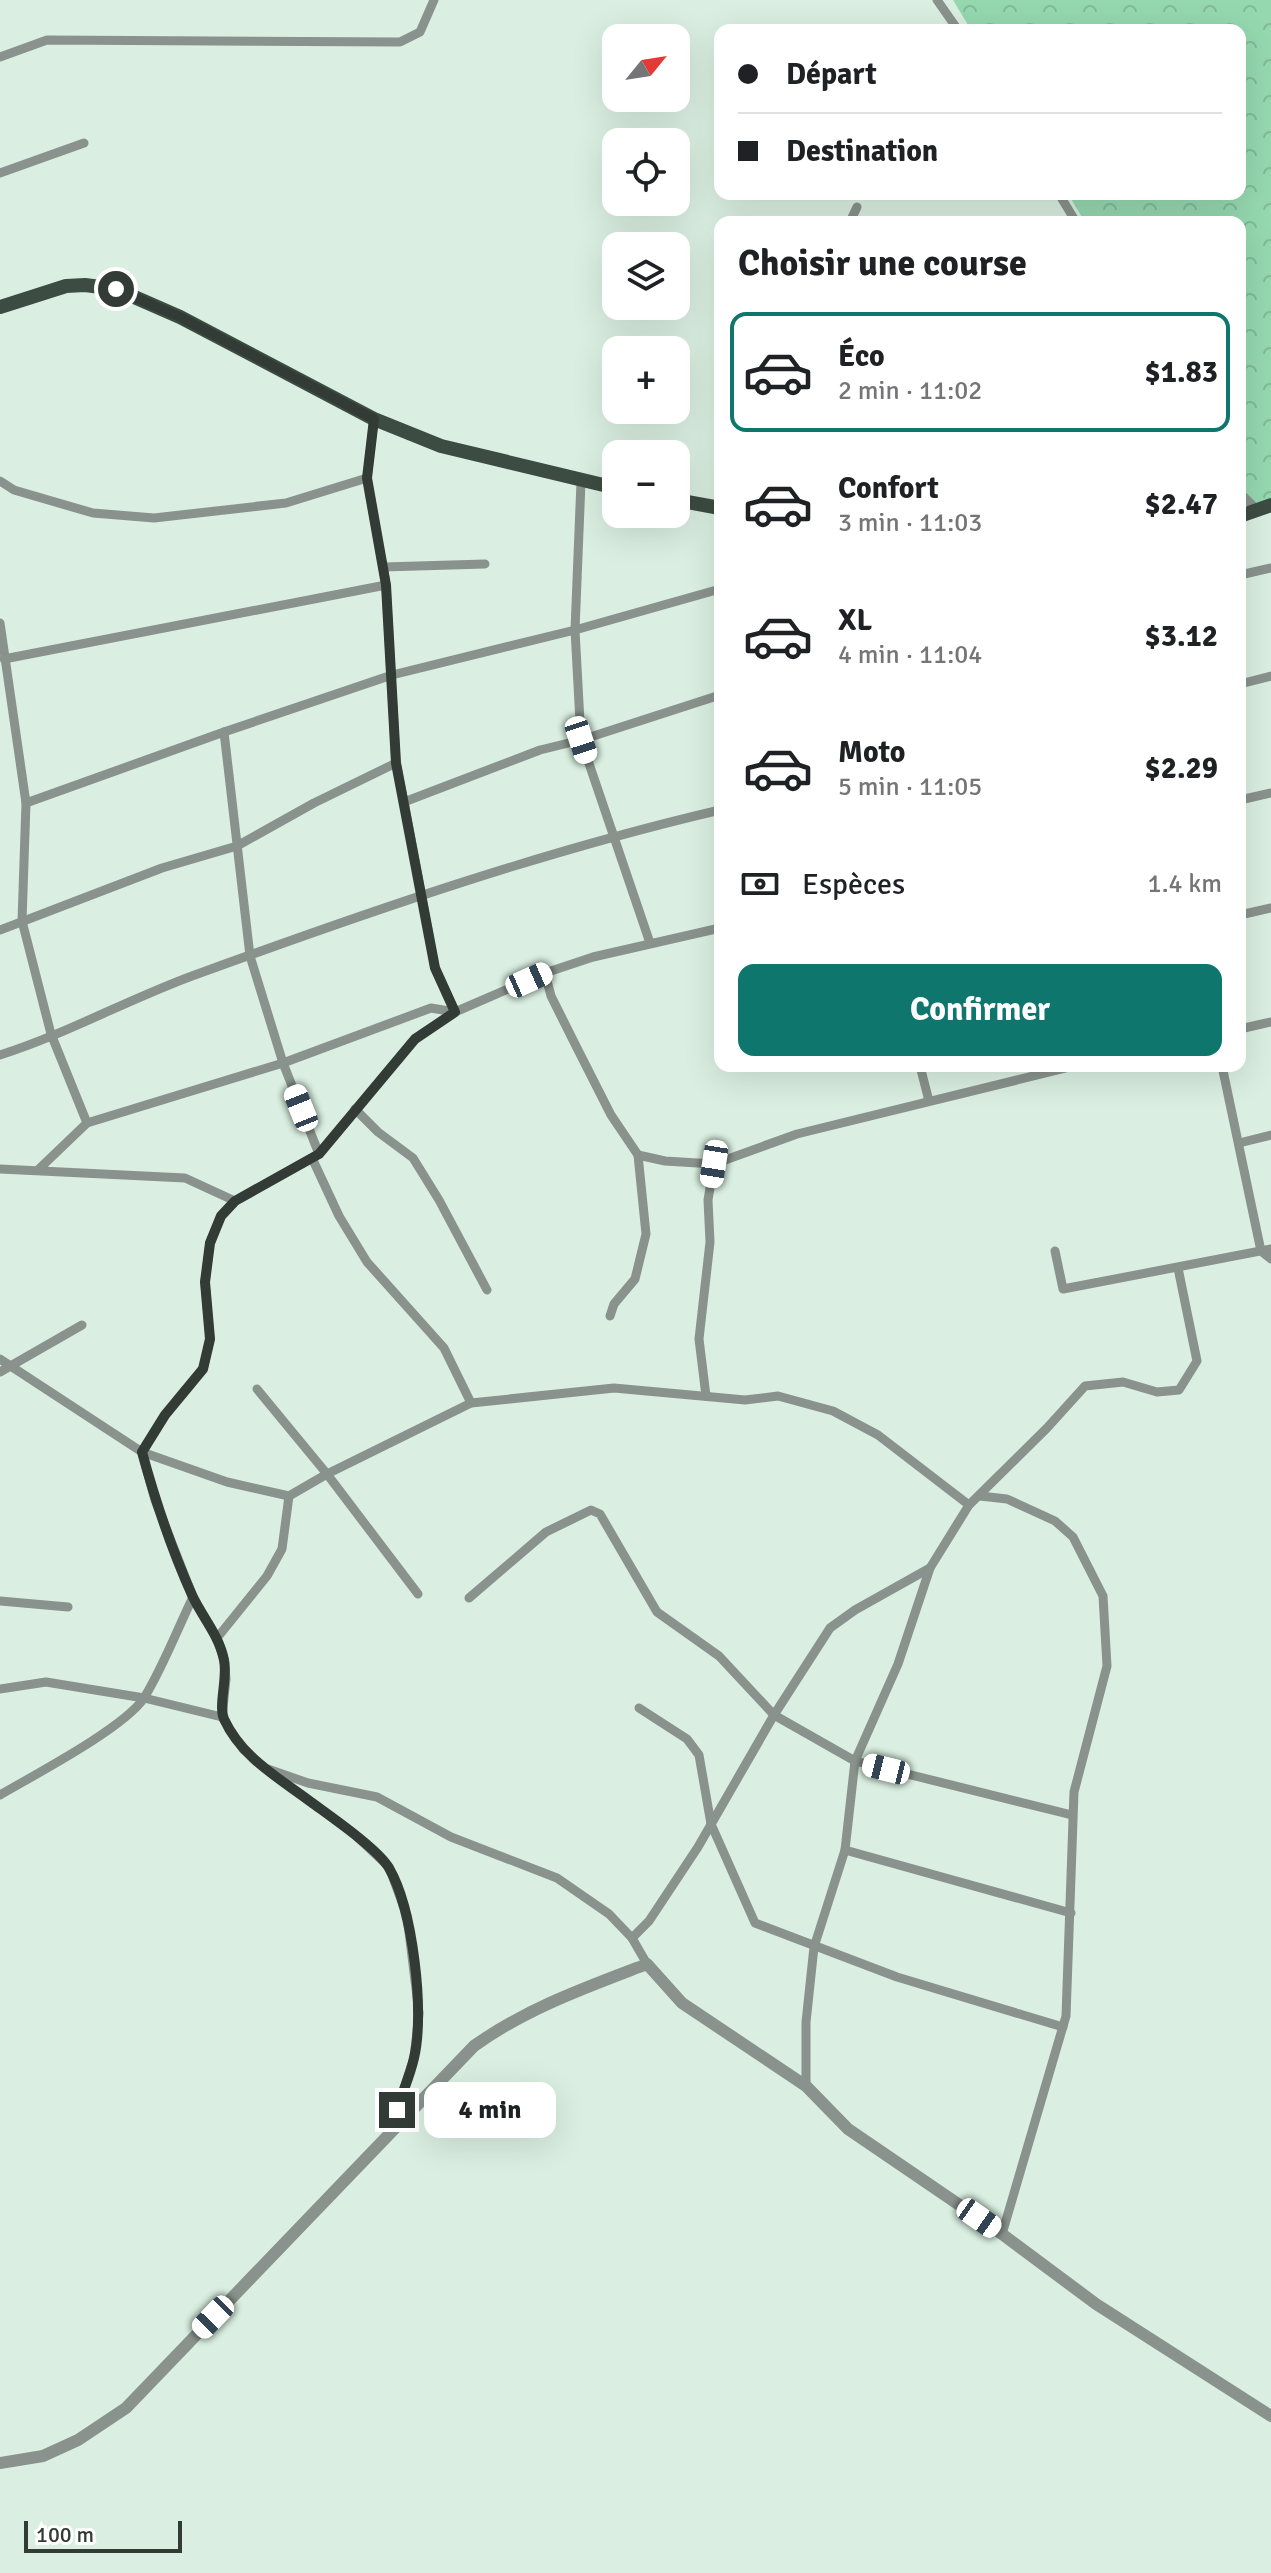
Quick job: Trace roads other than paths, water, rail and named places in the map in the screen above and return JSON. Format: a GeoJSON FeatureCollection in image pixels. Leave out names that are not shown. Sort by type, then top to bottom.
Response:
{"type":"FeatureCollection","features":[{"type":"Feature","properties":{"kind":"main road"},"geometry":{"type":"LineString","coordinates":[[0,307],[66,286],[116,289],[180,317],[374,419],[441,446],[602,486]]}},
{"type":"Feature","properties":{"kind":"main road"},"geometry":{"type":"LineString","coordinates":[[690,503],[714,507]]}},
{"type":"Feature","properties":{"kind":"street"},"geometry":{"type":"LineString","coordinates":[[0,57],[47,40],[400,42],[420,32],[434,0]]}},
{"type":"Feature","properties":{"kind":"street"},"geometry":{"type":"LineString","coordinates":[[937,0],[954,24]]}},
{"type":"Feature","properties":{"kind":"street"},"geometry":{"type":"LineString","coordinates":[[0,173],[84,143]]}},
{"type":"Feature","properties":{"kind":"street"},"geometry":{"type":"LineString","coordinates":[[853,216],[857,207]]}},
{"type":"Feature","properties":{"kind":"street"},"geometry":{"type":"LineString","coordinates":[[374,419],[367,478],[386,585],[396,763],[435,968],[455,1012]]}},
{"type":"Feature","properties":{"kind":"street"},"geometry":{"type":"LineString","coordinates":[[0,481],[14,490],[93,513],[154,518],[286,503],[367,478]]}},
{"type":"Feature","properties":{"kind":"street"},"geometry":{"type":"LineString","coordinates":[[581,482],[575,630],[581,740],[650,943]]}},
{"type":"Feature","properties":{"kind":"street"},"geometry":{"type":"LineString","coordinates":[[1246,497],[1264,508]]}},
{"type":"Feature","properties":{"kind":"street"},"geometry":{"type":"LineString","coordinates":[[383,567],[485,564]]}},
{"type":"Feature","properties":{"kind":"street"},"geometry":{"type":"LineString","coordinates":[[1246,574],[1271,568]]}},
{"type":"Feature","properties":{"kind":"street"},"geometry":{"type":"LineString","coordinates":[[4,659],[386,585]]}},
{"type":"Feature","properties":{"kind":"street"},"geometry":{"type":"LineString","coordinates":[[26,803],[392,675],[575,630],[714,591]]}},
{"type":"Feature","properties":{"kind":"street"},"geometry":{"type":"LineString","coordinates":[[0,623],[26,803],[22,921],[51,1034],[87,1123]]}},
{"type":"Feature","properties":{"kind":"street"},"geometry":{"type":"LineString","coordinates":[[1246,682],[1271,676]]}},
{"type":"Feature","properties":{"kind":"street"},"geometry":{"type":"LineString","coordinates":[[404,802],[540,750],[714,697]]}},
{"type":"Feature","properties":{"kind":"street"},"geometry":{"type":"LineString","coordinates":[[224,732],[250,956],[316,1156],[339,1216],[367,1262],[444,1348],[471,1403]]}},
{"type":"Feature","properties":{"kind":"street"},"geometry":{"type":"LineString","coordinates":[[0,930],[162,868],[237,846],[396,763]]}},
{"type":"Feature","properties":{"kind":"street"},"geometry":{"type":"LineString","coordinates":[[1246,799],[1271,793]]}},
{"type":"Feature","properties":{"kind":"street"},"geometry":{"type":"LineString","coordinates":[[0,1055],[188,978],[420,895],[613,836],[714,811]]}},
{"type":"Feature","properties":{"kind":"street"},"geometry":{"type":"LineString","coordinates":[[1246,914],[1271,908]]}},
{"type":"Feature","properties":{"kind":"street"},"geometry":{"type":"LineString","coordinates":[[388,2136],[414,2058],[419,2013],[407,1916],[389,1867],[353,1833],[243,1749],[222,1717],[226,1679],[224,1660],[217,1638],[193,1597],[155,1500],[142,1452],[165,1415],[203,1369],[210,1339],[205,1282],[210,1243],[221,1216],[235,1201],[316,1156],[415,1039],[455,1012],[545,973],[593,957],[714,929]]}},
{"type":"Feature","properties":{"kind":"street"},"geometry":{"type":"LineString","coordinates":[[545,973],[551,996],[611,1115],[638,1155],[646,1234],[635,1279],[614,1304],[610,1316]]}},
{"type":"Feature","properties":{"kind":"street"},"geometry":{"type":"LineString","coordinates":[[39,1169],[87,1123],[283,1063],[431,1008],[455,1012]]}},
{"type":"Feature","properties":{"kind":"street"},"geometry":{"type":"LineString","coordinates":[[1246,1028],[1271,1022]]}},
{"type":"Feature","properties":{"kind":"street"},"geometry":{"type":"LineString","coordinates":[[922,1072],[929,1101]]}},
{"type":"Feature","properties":{"kind":"street"},"geometry":{"type":"LineString","coordinates":[[638,1155],[665,1161],[714,1164],[797,1134],[1049,1072]]}},
{"type":"Feature","properties":{"kind":"street"},"geometry":{"type":"LineString","coordinates":[[1223,1072],[1266,1250],[1271,1259]]}},
{"type":"Feature","properties":{"kind":"street"},"geometry":{"type":"LineString","coordinates":[[355,1109],[378,1132],[413,1158],[487,1290]]}},
{"type":"Feature","properties":{"kind":"street"},"geometry":{"type":"LineString","coordinates":[[1239,1143],[1271,1135]]}},
{"type":"Feature","properties":{"kind":"street"},"geometry":{"type":"LineString","coordinates":[[706,1396],[699,1339],[710,1242],[708,1200],[714,1164]]}},
{"type":"Feature","properties":{"kind":"street"},"geometry":{"type":"LineString","coordinates":[[0,1169],[185,1178],[235,1201]]}},
{"type":"Feature","properties":{"kind":"street"},"geometry":{"type":"LineString","coordinates":[[1055,1251],[1063,1289],[1266,1250]]}},
{"type":"Feature","properties":{"kind":"street"},"geometry":{"type":"LineString","coordinates":[[806,2086],[806,2022],[814,1947],[845,1850],[855,1761],[898,1664],[930,1568],[969,1505],[1085,1386],[1123,1382],[1157,1392],[1179,1390],[1197,1361],[1178,1268]]}},
{"type":"Feature","properties":{"kind":"street"},"geometry":{"type":"LineString","coordinates":[[0,1372],[82,1325]]}},
{"type":"Feature","properties":{"kind":"street"},"geometry":{"type":"LineString","coordinates":[[0,1359],[142,1452],[227,1482],[289,1496],[471,1403],[614,1388],[745,1400],[778,1396],[833,1411],[878,1435],[969,1505]]}},
{"type":"Feature","properties":{"kind":"street"},"geometry":{"type":"LineString","coordinates":[[257,1389],[327,1474],[418,1594]]}},
{"type":"Feature","properties":{"kind":"street"},"geometry":{"type":"LineString","coordinates":[[217,1638],[267,1576],[282,1549],[289,1496]]}},
{"type":"Feature","properties":{"kind":"street"},"geometry":{"type":"LineString","coordinates":[[980,1496],[1007,1499],[1055,1521],[1073,1537],[1103,1596],[1107,1666],[1074,1792],[1066,2016],[1002,2234]]}},
{"type":"Feature","properties":{"kind":"street"},"geometry":{"type":"LineString","coordinates":[[469,1598],[546,1532],[591,1510],[600,1514],[657,1612],[719,1656],[774,1715],[855,1761],[1072,1815]]}},
{"type":"Feature","properties":{"kind":"street"},"geometry":{"type":"LineString","coordinates":[[632,1938],[649,1921],[711,1824],[774,1715],[830,1628],[855,1610],[930,1568]]}},
{"type":"Feature","properties":{"kind":"street"},"geometry":{"type":"LineString","coordinates":[[0,1795],[59,1761],[131,1713],[144,1698],[193,1597]]}},
{"type":"Feature","properties":{"kind":"street"},"geometry":{"type":"LineString","coordinates":[[0,1601],[68,1607]]}},
{"type":"Feature","properties":{"kind":"street"},"geometry":{"type":"LineString","coordinates":[[0,1689],[46,1682],[144,1698],[222,1717]]}},
{"type":"Feature","properties":{"kind":"street"},"geometry":{"type":"LineString","coordinates":[[639,1708],[687,1739],[699,1755],[711,1824],[755,1923],[897,1977],[1063,2027]]}},
{"type":"Feature","properties":{"kind":"street"},"geometry":{"type":"LineString","coordinates":[[265,1768],[308,1783],[377,1797],[451,1837],[557,1878],[609,1914],[632,1938],[647,1964],[682,2003],[806,2086],[848,2129],[1002,2234],[1096,2304],[1271,2416]]}},
{"type":"Feature","properties":{"kind":"street"},"geometry":{"type":"LineString","coordinates":[[845,1850],[1071,1913]]}},
{"type":"Feature","properties":{"kind":"street"},"geometry":{"type":"LineString","coordinates":[[0,2463],[43,2456],[78,2440],[126,2408],[474,2046],[506,2023],[588,1986],[647,1964]]}}]}
